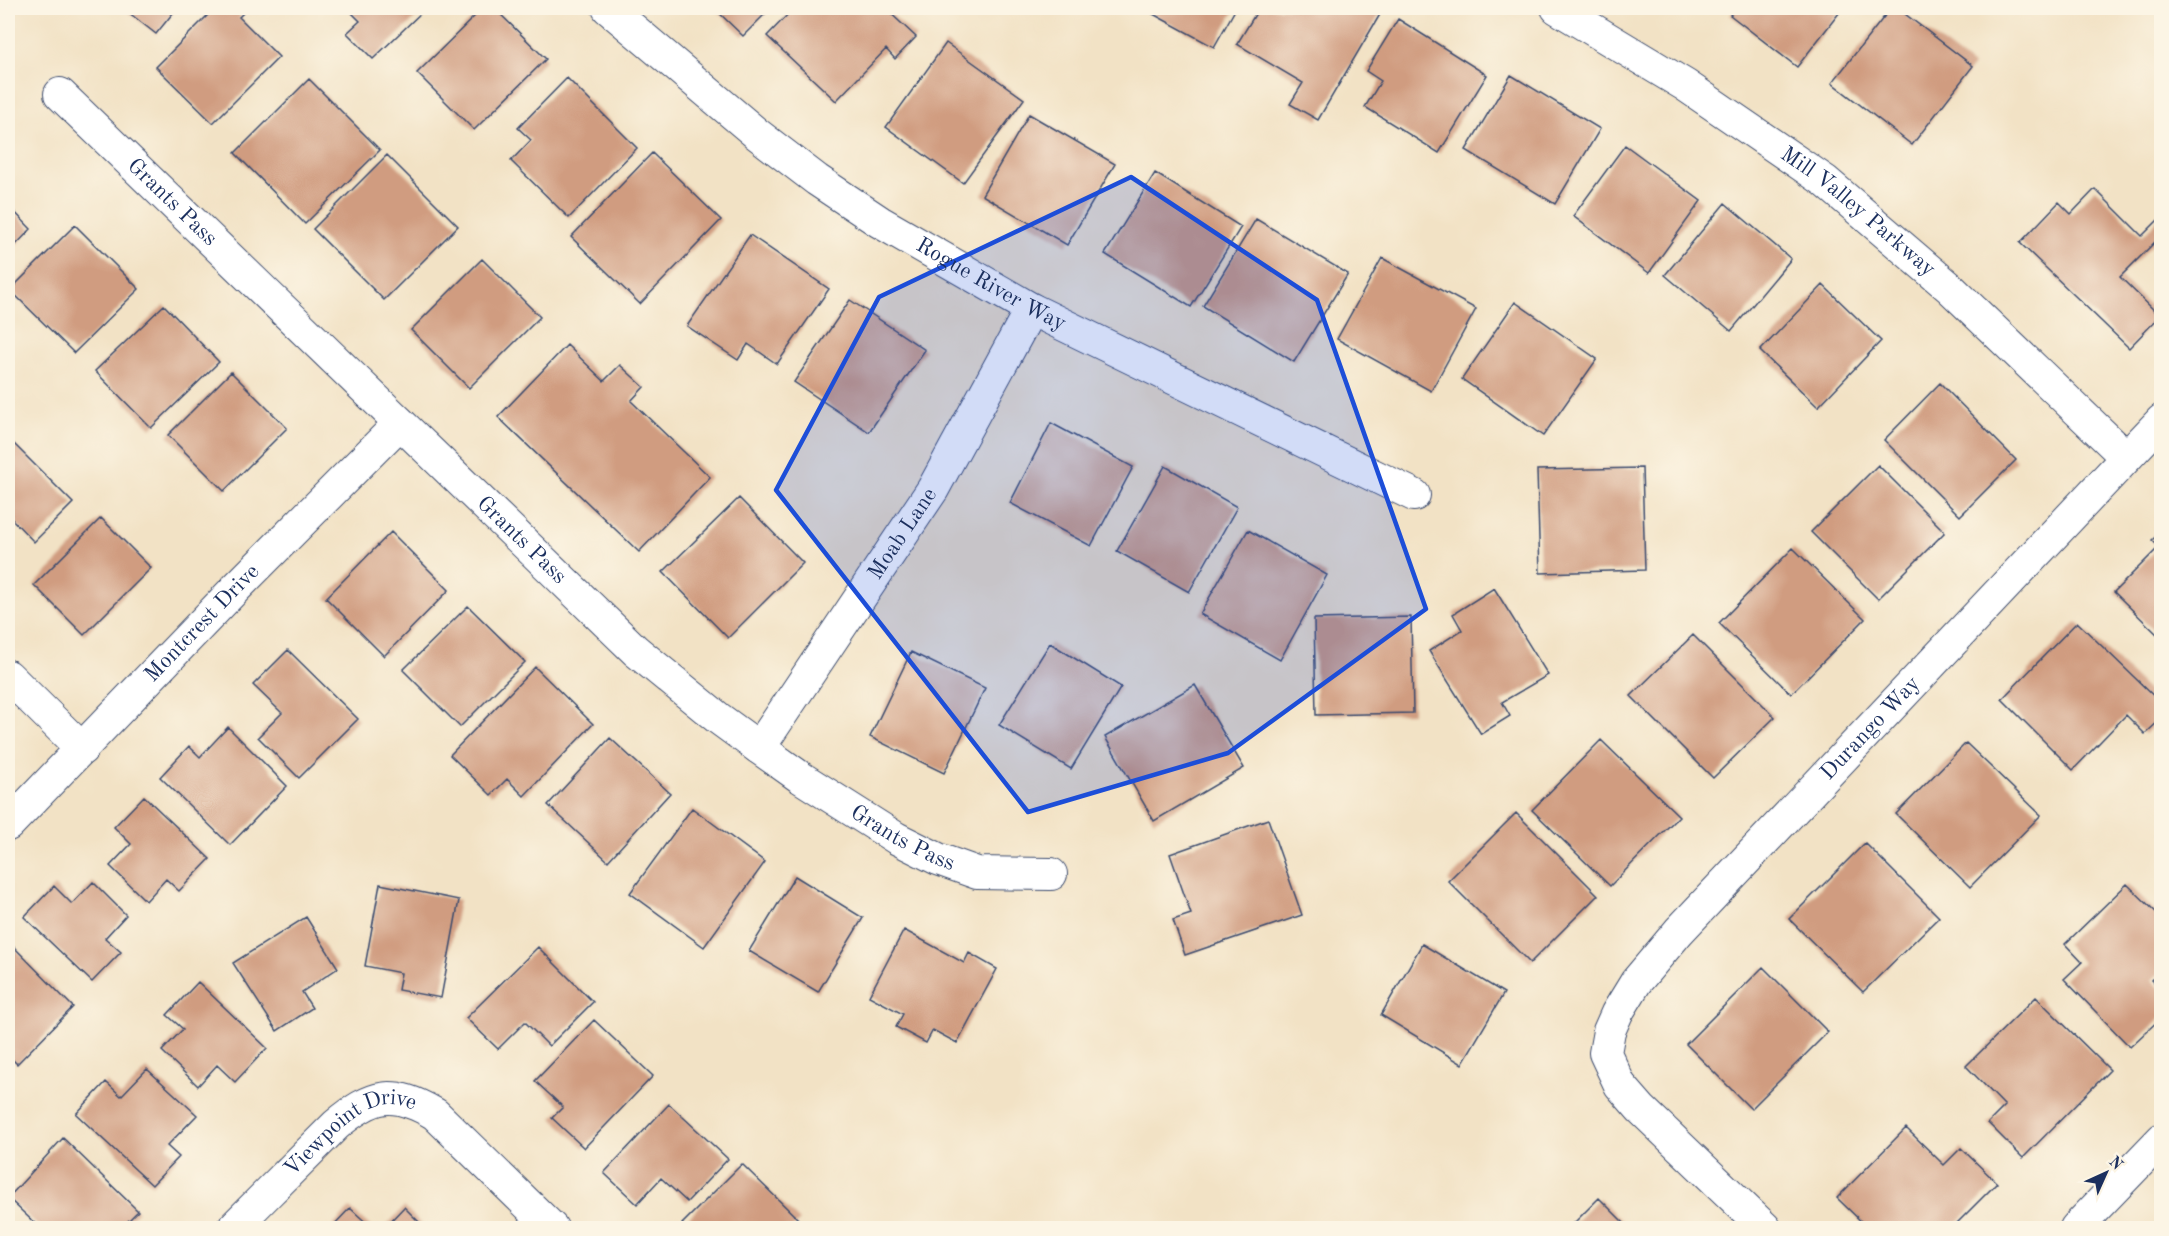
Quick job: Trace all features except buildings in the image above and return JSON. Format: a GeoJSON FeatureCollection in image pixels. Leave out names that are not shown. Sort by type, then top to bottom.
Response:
{"type":"FeatureCollection","features":[{"type":"Feature","properties":{"kind":"street","name":"Rogue River Way"},"geometry":{"type":"LineString","coordinates":[[608,8],[757,134],[817,180],[880,222],[1031,309],[1414,495]]}},
{"type":"Feature","properties":{"kind":"street","name":"Mill Valley Parkway"},"geometry":{"type":"LineString","coordinates":[[1557,8],[1685,85],[1825,181],[1948,287],[2126,457]]}},
{"type":"Feature","properties":{"kind":"street","name":"Grants Pass"},"geometry":{"type":"LineString","coordinates":[[60,94],[636,651],[718,718],[759,748],[896,838],[938,859],[977,873],[1051,874]]}},
{"type":"Feature","properties":{"kind":"street","name":"Moab Lane"},"geometry":{"type":"LineString","coordinates":[[759,748],[933,489],[1031,309]]}},
{"type":"Feature","properties":{"kind":"street","name":"Durango Way"},"geometry":{"type":"LineString","coordinates":[[1766,1228],[1641,1109],[1620,1085],[1605,1053],[1609,1031],[1617,1013],[1636,982],[1679,931],[2162,420]]}},
{"type":"Feature","properties":{"kind":"street","name":"Montcrest Drive"},"geometry":{"type":"LineString","coordinates":[[8,825],[237,587],[400,423]]}},
{"type":"Feature","properties":{"kind":"street"},"geometry":{"type":"LineString","coordinates":[[8,676],[82,748]]}},
{"type":"Feature","properties":{"kind":"street","name":"Viewpoint Drive"},"geometry":{"type":"LineString","coordinates":[[233,1228],[351,1112],[373,1100],[395,1097],[416,1103],[435,1114],[552,1228]]}},
{"type":"Feature","properties":{"kind":"street"},"geometry":{"type":"LineString","coordinates":[[2076,1228],[2162,1139]]}},
{"type":"Feature","properties":{"kind":"highlighted area"},"geometry":{"type":"Polygon","coordinates":[[[1131,177],[1317,300],[1426,609],[1228,753],[1028,812],[776,490],[879,297],[1131,177]]]}}]}
